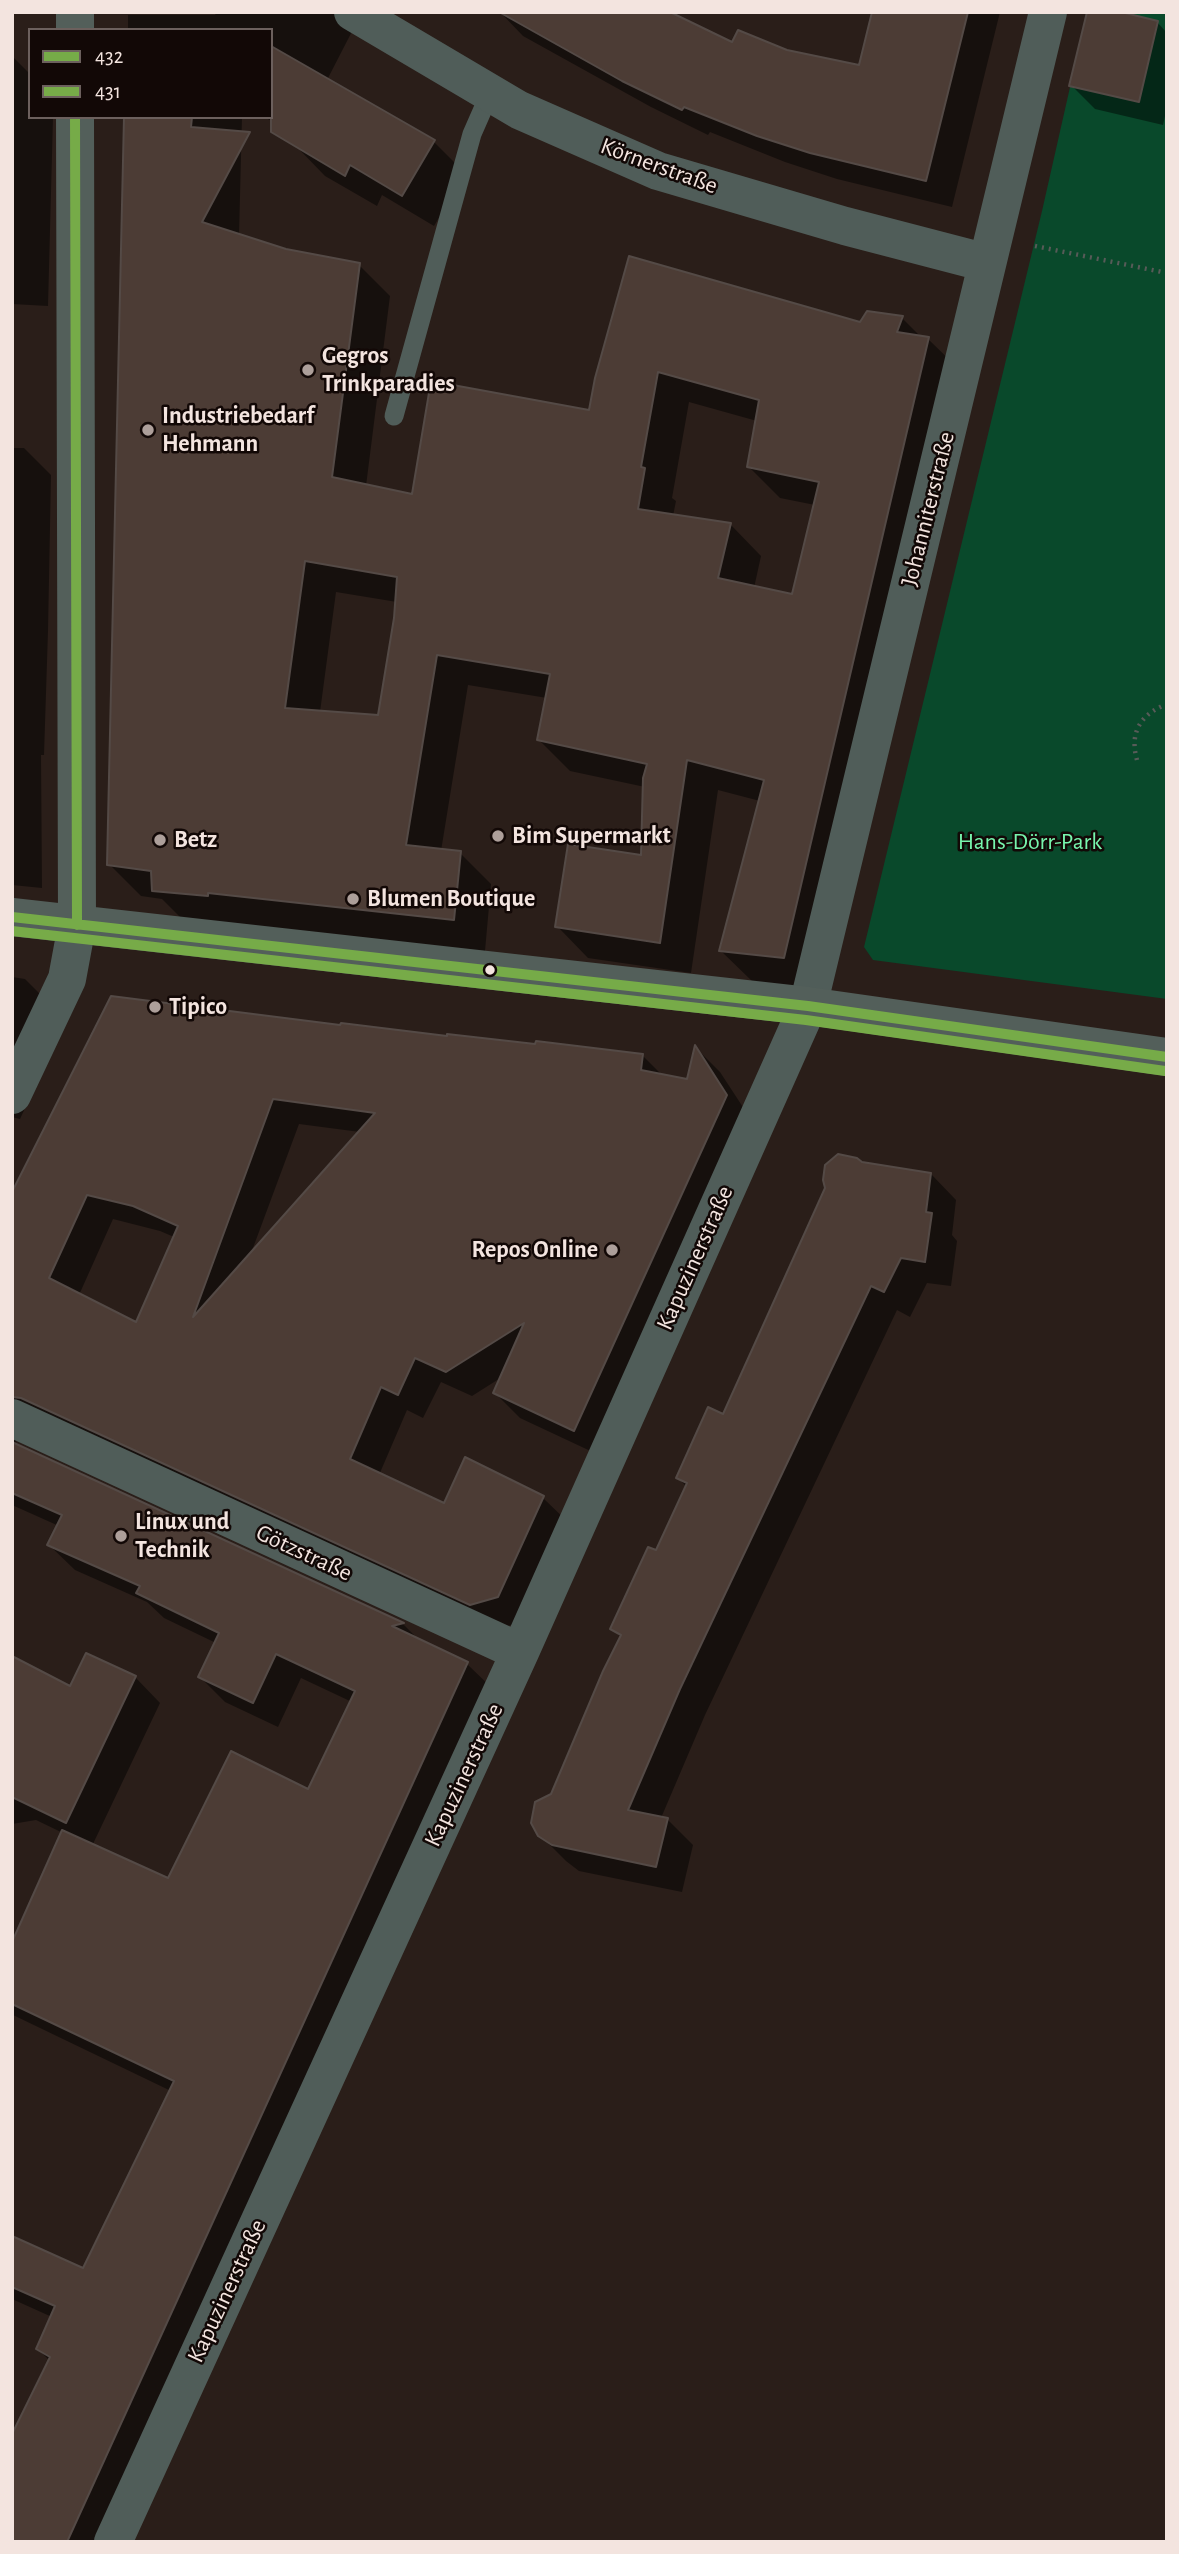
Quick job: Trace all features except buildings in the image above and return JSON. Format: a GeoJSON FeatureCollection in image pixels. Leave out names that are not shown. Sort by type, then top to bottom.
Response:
{"type":"FeatureCollection","features":[{"type":"Feature","properties":{"kind":"main road"},"geometry":{"type":"LineString","coordinates":[[75,119],[77,925]]}},
{"type":"Feature","properties":{"kind":"main road"},"geometry":{"type":"LineString","coordinates":[[12,917],[808,1006],[1167,1057]]}},
{"type":"Feature","properties":{"kind":"street","name":"Körnerstraße"},"geometry":{"type":"LineString","coordinates":[[353,12],[519,110],[658,171],[845,226],[990,250]]}},
{"type":"Feature","properties":{"kind":"street","name":"Johanniterstraße"},"geometry":{"type":"LineString","coordinates":[[808,1006],[1048,12]]}},
{"type":"Feature","properties":{"kind":"street"},"geometry":{"type":"LineString","coordinates":[[12,1095],[66,979],[77,925]]}},
{"type":"Feature","properties":{"kind":"street","name":"Kapuzinerstraße"},"geometry":{"type":"LineString","coordinates":[[113,2542],[520,1652],[808,1006]]}},
{"type":"Feature","properties":{"kind":"street","name":"Götzstraße"},"geometry":{"type":"LineString","coordinates":[[12,1418],[520,1652]]}},
{"type":"Feature","properties":{"kind":"lane"},"geometry":{"type":"LineString","coordinates":[[394,416],[472,134],[490,93]]}},
{"type":"Feature","properties":{"kind":"path"},"geometry":{"type":"LineString","coordinates":[[990,250],[1167,273]]}},
{"type":"Feature","properties":{"kind":"path"},"geometry":{"type":"LineString","coordinates":[[1137,760],[1134,748],[1138,724],[1146,715],[1167,704]]}},
{"type":"Feature","properties":{"kind":"green space","name":"Hans-Dörr-Park"},"geometry":{"type":"Polygon","coordinates":[[[1087,12],[1167,12],[1167,999],[873,960],[864,947],[1042,211],[1087,12]]]}},
{"type":"Feature","properties":{"kind":"transit line","name":"432"},"geometry":{"type":"LineString","coordinates":[[75,119],[77,925]]}},
{"type":"Feature","properties":{"kind":"transit line","name":"432"},"geometry":{"type":"LineString","coordinates":[[12,917],[808,1006],[1167,1057]]}},
{"type":"Feature","properties":{"kind":"transit line","name":"431"},"geometry":{"type":"LineString","coordinates":[[12,931],[806,1020],[1165,1071]]}},
{"type":"Feature","properties":{"kind":"place","name":"Gegros Trinkparadies"},"geometry":{"type":"Point","coordinates":[308,370]}},
{"type":"Feature","properties":{"kind":"place","name":"Industriebedarf Hehmann"},"geometry":{"type":"Point","coordinates":[148,430]}},
{"type":"Feature","properties":{"kind":"place","name":"Bim Supermarkt"},"geometry":{"type":"Point","coordinates":[498,836]}},
{"type":"Feature","properties":{"kind":"place","name":"Betz"},"geometry":{"type":"Point","coordinates":[160,840]}},
{"type":"Feature","properties":{"kind":"place","name":"Blumen Boutique"},"geometry":{"type":"Point","coordinates":[353,899]}},
{"type":"Feature","properties":{"kind":"place","name":"Tipico"},"geometry":{"type":"Point","coordinates":[155,1007]}},
{"type":"Feature","properties":{"kind":"place","name":"Repos Online"},"geometry":{"type":"Point","coordinates":[612,1250]}},
{"type":"Feature","properties":{"kind":"place","name":"Linux und Technik"},"geometry":{"type":"Point","coordinates":[121,1536]}}]}
